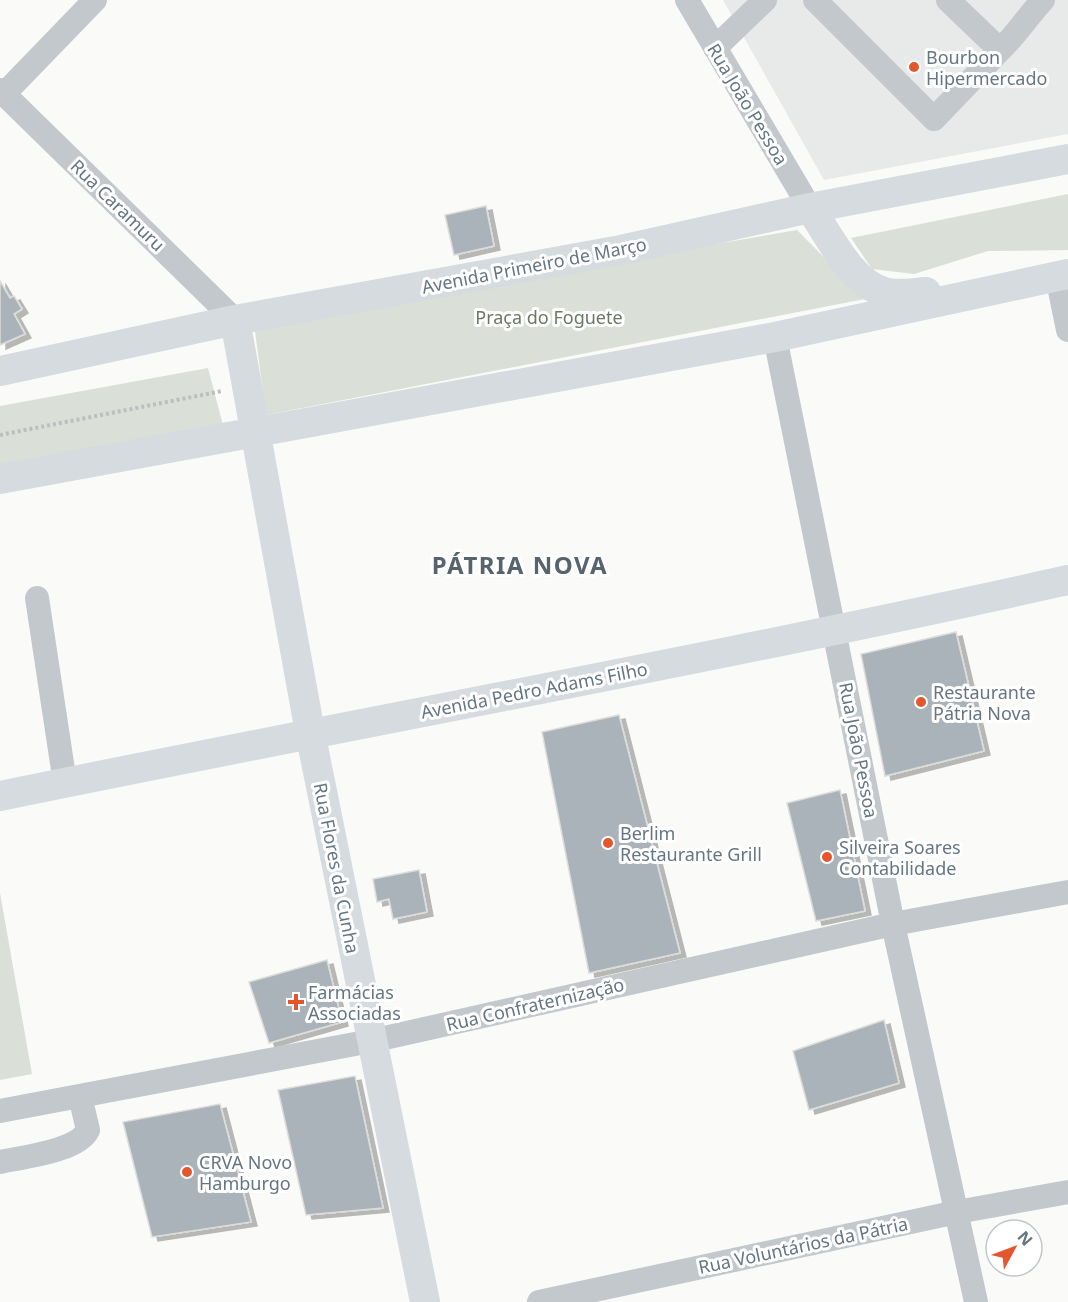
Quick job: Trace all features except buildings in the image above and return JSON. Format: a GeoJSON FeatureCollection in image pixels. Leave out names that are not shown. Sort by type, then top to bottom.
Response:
{"type":"FeatureCollection","features":[{"type":"Feature","properties":{"kind":"main road","name":"Avenida Primeiro de Março"},"geometry":{"type":"LineString","coordinates":[[0,371],[235,320],[621,250],[810,208],[1068,159]]}},
{"type":"Feature","properties":{"kind":"main road"},"geometry":{"type":"LineString","coordinates":[[810,208],[856,274],[869,286],[886,293],[906,294],[1058,276]]}},
{"type":"Feature","properties":{"kind":"main road"},"geometry":{"type":"LineString","coordinates":[[0,479],[775,337],[1058,276]]}},
{"type":"Feature","properties":{"kind":"main road","name":"Rua Flores da Cunha"},"geometry":{"type":"LineString","coordinates":[[235,320],[310,732],[425,1302]]}},
{"type":"Feature","properties":{"kind":"main road","name":"Avenida Pedro Adams Filho"},"geometry":{"type":"LineString","coordinates":[[0,796],[310,732],[836,632],[1068,580]]}},
{"type":"Feature","properties":{"kind":"street"},"geometry":{"type":"LineString","coordinates":[[2,92],[95,0]]}},
{"type":"Feature","properties":{"kind":"street","name":"Rua João Pessoa"},"geometry":{"type":"LineString","coordinates":[[687,0],[810,208]]}},
{"type":"Feature","properties":{"kind":"street"},"geometry":{"type":"LineString","coordinates":[[948,0],[1000,50]]}},
{"type":"Feature","properties":{"kind":"street"},"geometry":{"type":"LineString","coordinates":[[1021,30],[1023,21],[1043,0]]}},
{"type":"Feature","properties":{"kind":"street"},"geometry":{"type":"LineString","coordinates":[[819,4],[934,119],[1052,0]]}},
{"type":"Feature","properties":{"kind":"street"},"geometry":{"type":"LineString","coordinates":[[715,48],[763,4]]}},
{"type":"Feature","properties":{"kind":"street","name":"Rua Caramuru"},"geometry":{"type":"LineString","coordinates":[[2,92],[235,320]]}},
{"type":"Feature","properties":{"kind":"street"},"geometry":{"type":"LineString","coordinates":[[1058,276],[1068,330]]}},
{"type":"Feature","properties":{"kind":"street","name":"Rua João Pessoa"},"geometry":{"type":"LineString","coordinates":[[775,337],[893,924],[976,1302]]}},
{"type":"Feature","properties":{"kind":"street"},"geometry":{"type":"LineString","coordinates":[[37,598],[65,783]]}},
{"type":"Feature","properties":{"kind":"street","name":"Rua Confraternização"},"geometry":{"type":"LineString","coordinates":[[0,1111],[371,1041],[893,924],[1068,892]]}},
{"type":"Feature","properties":{"kind":"street"},"geometry":{"type":"LineString","coordinates":[[0,1162],[67,1146],[85,1137],[88,1130],[80,1096]]}},
{"type":"Feature","properties":{"kind":"street","name":"Rua Voluntários da Pátria"},"geometry":{"type":"LineString","coordinates":[[539,1302],[957,1212],[1068,1192]]}},
{"type":"Feature","properties":{"kind":"path"},"geometry":{"type":"LineString","coordinates":[[0,435],[246,386]]}},
{"type":"Feature","properties":{"kind":"shaded area","name":"Bourbon Hipermercado"},"geometry":{"type":"Polygon","coordinates":[[[723,0],[1068,0],[1068,134],[824,180],[723,0]]]}},
{"type":"Feature","properties":{"kind":"green space"},"geometry":{"type":"Polygon","coordinates":[[[1068,194],[1068,250],[988,251],[914,274],[872,269],[851,238],[1068,194]]]}},
{"type":"Feature","properties":{"kind":"green space","name":"Praça do Foguete"},"geometry":{"type":"Polygon","coordinates":[[[797,230],[865,299],[266,415],[255,331],[617,261],[797,230]]]}},
{"type":"Feature","properties":{"kind":"green space"},"geometry":{"type":"Polygon","coordinates":[[[208,368],[224,429],[0,469],[0,406],[208,368]]]}},
{"type":"Feature","properties":{"kind":"green space"},"geometry":{"type":"Polygon","coordinates":[[[0,893],[32,1074],[0,1080],[0,893]]]}},
{"type":"Feature","properties":{"kind":"place","name":"Bourbon Hipermercado"},"geometry":{"type":"Point","coordinates":[914,67]}},
{"type":"Feature","properties":{"kind":"place","name":"Restaurante Pátria Nova"},"geometry":{"type":"Point","coordinates":[921,702]}},
{"type":"Feature","properties":{"kind":"place","name":"Berlim Restaurante Grill"},"geometry":{"type":"Point","coordinates":[608,843]}},
{"type":"Feature","properties":{"kind":"place","name":"Silveira Soares Contabilidade"},"geometry":{"type":"Point","coordinates":[827,857]}},
{"type":"Feature","properties":{"kind":"place","name":"Farmácias Associadas"},"geometry":{"type":"Point","coordinates":[296,1002]}},
{"type":"Feature","properties":{"kind":"place","name":"CRVA Novo Hamburgo"},"geometry":{"type":"Point","coordinates":[187,1172]}},
{"type":"Feature","properties":{"kind":"district","name":"PÁTRIA NOVA"},"geometry":{"type":"Point","coordinates":[520,564]}}]}
